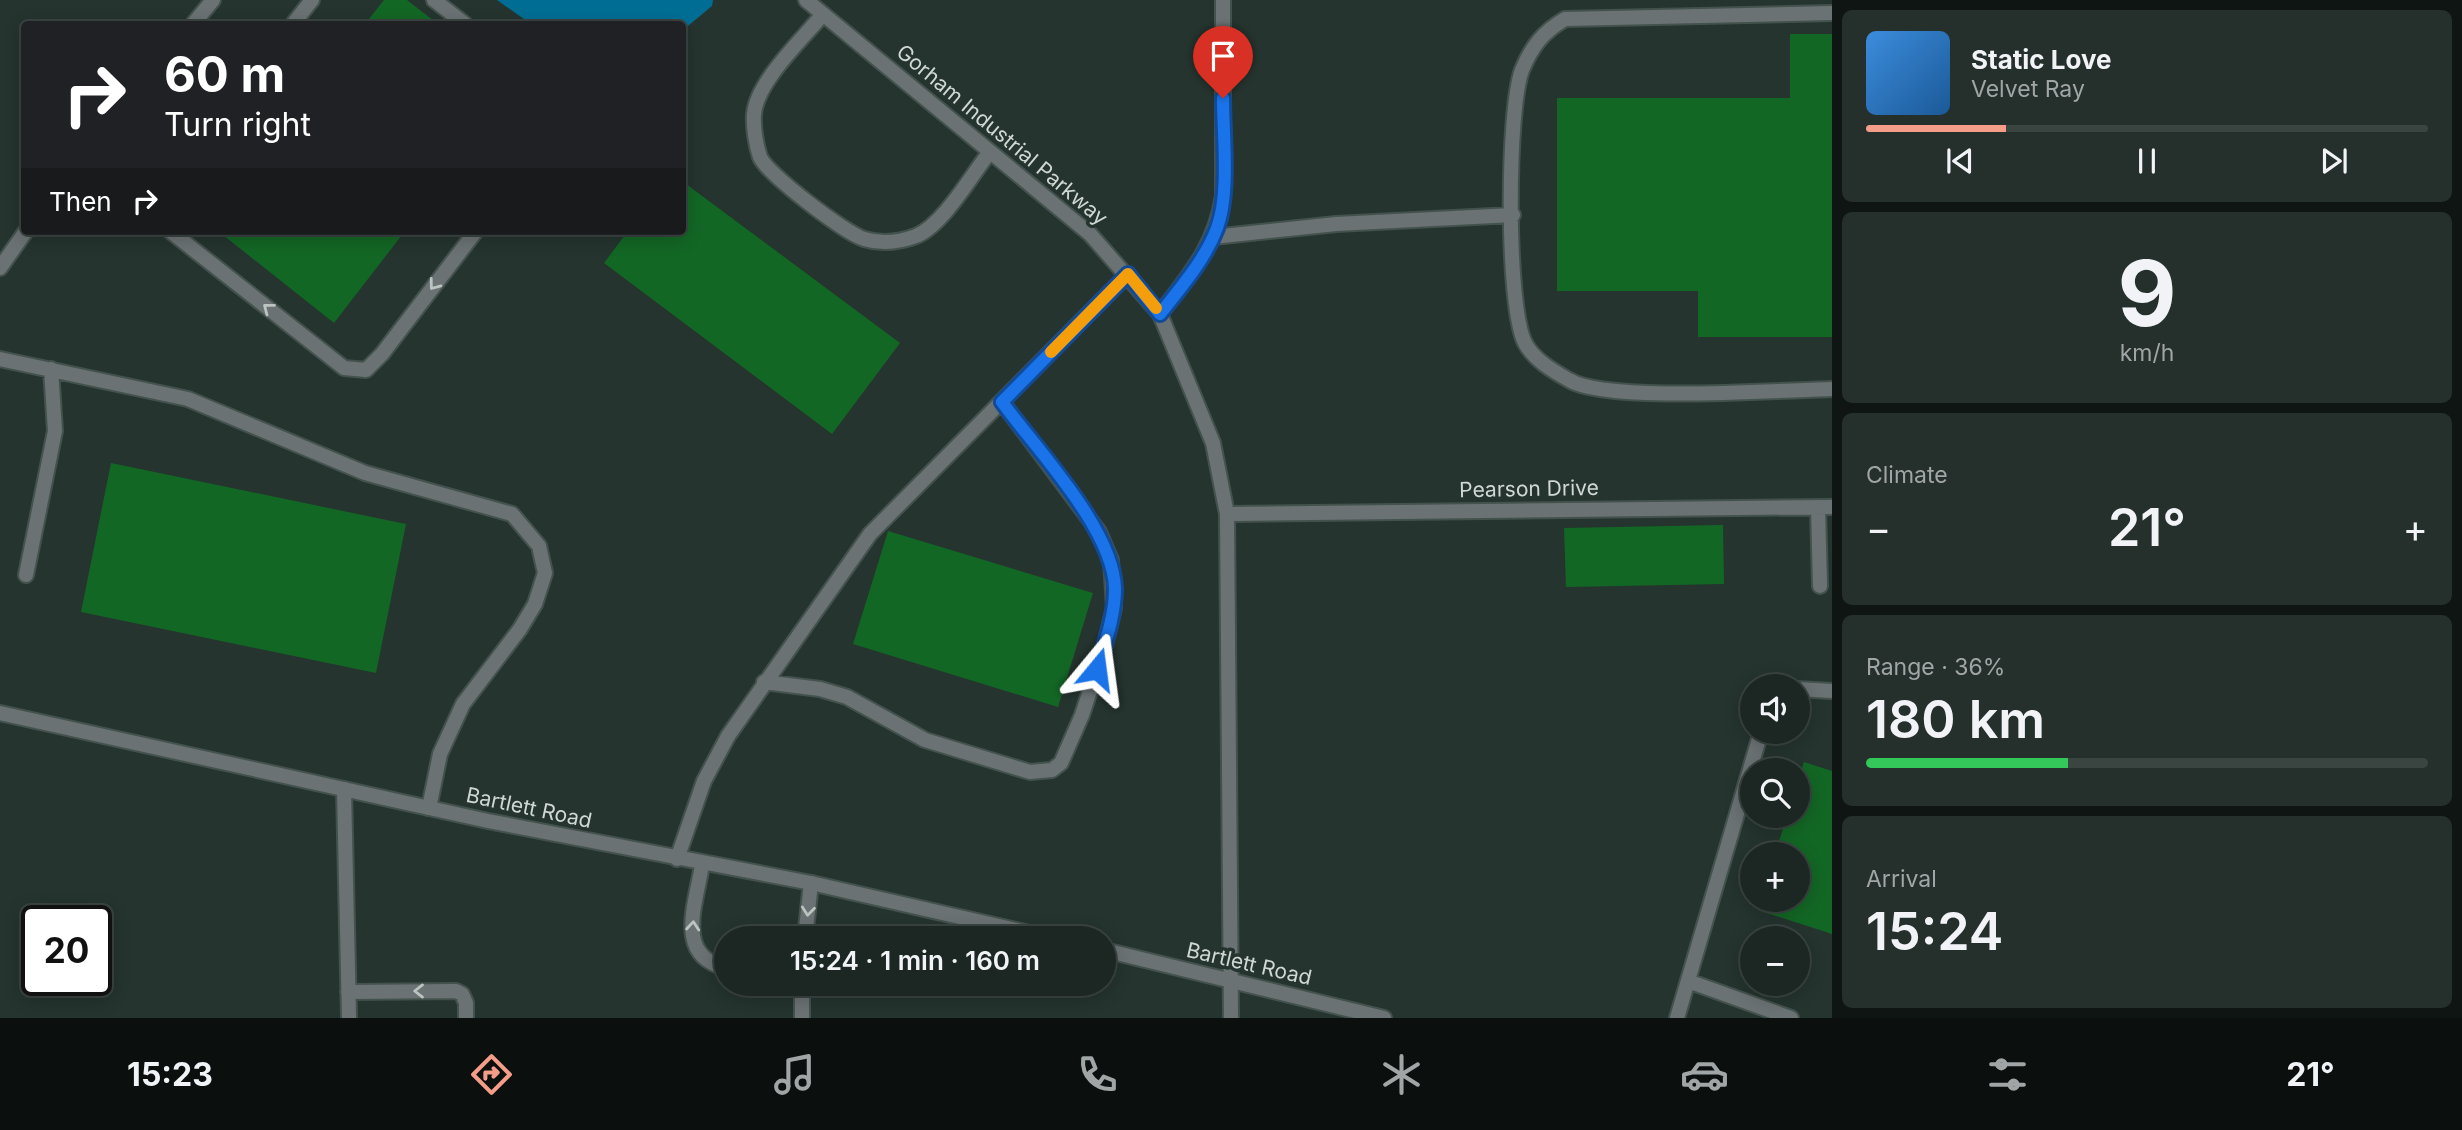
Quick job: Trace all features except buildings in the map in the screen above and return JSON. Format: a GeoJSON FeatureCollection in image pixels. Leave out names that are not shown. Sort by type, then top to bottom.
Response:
{"type":"FeatureCollection","features":[{"type":"Feature","properties":{"kind":"street"},"geometry":{"type":"LineString","coordinates":[[196,21],[213,0]]}},
{"type":"Feature","properties":{"kind":"street"},"geometry":{"type":"LineString","coordinates":[[295,21],[312,0]]}},
{"type":"Feature","properties":{"kind":"street"},"geometry":{"type":"LineString","coordinates":[[434,0],[460,21]]}},
{"type":"Feature","properties":{"kind":"street"},"geometry":{"type":"LineString","coordinates":[[1160,314],[1205,255],[1218,226],[1223,196],[1223,0]]}},
{"type":"Feature","properties":{"kind":"street","name":"Gorham Industrial Parkway"},"geometry":{"type":"LineString","coordinates":[[810,1],[989,153],[1090,234],[1128,274],[1160,314],[1213,443],[1227,514],[1231,1018]]}},
{"type":"Feature","properties":{"kind":"street"},"geometry":{"type":"LineString","coordinates":[[1832,13],[1565,19],[1544,31],[1522,71],[1513,108],[1512,295],[1524,342],[1537,359],[1572,383],[1598,390],[1646,392],[1832,389]]}},
{"type":"Feature","properties":{"kind":"street"},"geometry":{"type":"LineString","coordinates":[[823,14],[768,82],[758,99],[754,114],[755,135],[761,157],[770,171],[847,231],[883,243],[916,236],[931,228],[989,153]]}},
{"type":"Feature","properties":{"kind":"street"},"geometry":{"type":"LineString","coordinates":[[1213,237],[1336,224],[1513,215]]}},
{"type":"Feature","properties":{"kind":"street"},"geometry":{"type":"LineString","coordinates":[[0,268],[23,235]]}},
{"type":"Feature","properties":{"kind":"street"},"geometry":{"type":"LineString","coordinates":[[175,235],[344,368],[366,370],[382,354],[473,235]]}},
{"type":"Feature","properties":{"kind":"street"},"geometry":{"type":"LineString","coordinates":[[677,859],[704,781],[728,736],[870,534],[1128,274]]}},
{"type":"Feature","properties":{"kind":"street"},"geometry":{"type":"LineString","coordinates":[[0,359],[188,399],[365,473],[512,514],[539,546],[545,573],[520,629],[463,704],[440,754],[429,808]]}},
{"type":"Feature","properties":{"kind":"street"},"geometry":{"type":"LineString","coordinates":[[26,575],[55,431],[51,369]]}},
{"type":"Feature","properties":{"kind":"street"},"geometry":{"type":"LineString","coordinates":[[764,682],[820,689],[847,697],[925,740],[1030,772],[1052,770],[1061,763],[1082,715],[1105,645],[1114,608],[1111,560],[1099,532],[1002,402]]}},
{"type":"Feature","properties":{"kind":"street"},"geometry":{"type":"LineString","coordinates":[[1820,586],[1825,507]]}},
{"type":"Feature","properties":{"kind":"street","name":"Pearson Drive"},"geometry":{"type":"LineString","coordinates":[[1227,514],[1825,507]]}},
{"type":"Feature","properties":{"kind":"street"},"geometry":{"type":"LineString","coordinates":[[1810,690],[1832,691]]}},
{"type":"Feature","properties":{"kind":"street","name":"Bartlett Road"},"geometry":{"type":"LineString","coordinates":[[0,713],[429,808],[702,864],[811,883],[999,926]]}},
{"type":"Feature","properties":{"kind":"street"},"geometry":{"type":"LineString","coordinates":[[1677,1018],[1757,744]]}},
{"type":"Feature","properties":{"kind":"street"},"geometry":{"type":"LineString","coordinates":[[344,789],[349,1018]]}},
{"type":"Feature","properties":{"kind":"street"},"geometry":{"type":"LineString","coordinates":[[702,864],[691,934],[695,951],[714,965]]}},
{"type":"Feature","properties":{"kind":"street"},"geometry":{"type":"LineString","coordinates":[[806,926],[811,883]]}},
{"type":"Feature","properties":{"kind":"street","name":"Bartlett Road"},"geometry":{"type":"LineString","coordinates":[[1116,953],[1384,1018]]}},
{"type":"Feature","properties":{"kind":"street"},"geometry":{"type":"LineString","coordinates":[[1688,981],[1791,1018]]}},
{"type":"Feature","properties":{"kind":"street"},"geometry":{"type":"LineString","coordinates":[[348,992],[456,991],[462,994],[466,1003],[466,1018]]}},
{"type":"Feature","properties":{"kind":"street"},"geometry":{"type":"LineString","coordinates":[[802,996],[802,1018]]}},
{"type":"Feature","properties":{"kind":"water"},"geometry":{"type":"Polygon","coordinates":[[[497,0],[713,0],[712,6],[686,28],[686,21],[527,21],[497,0]]]}},
{"type":"Feature","properties":{"kind":"slow traffic"},"geometry":{"type":"LineString","coordinates":[[1051,352],[1128,274],[1156,308]]}},
{"type":"Feature","properties":{"kind":"route"},"geometry":{"type":"LineString","coordinates":[[1097,669],[1114,608],[1115,587],[1111,560],[1099,532],[1002,402],[1128,274],[1160,314],[1205,255],[1218,226],[1223,196],[1223,98]]}}]}
